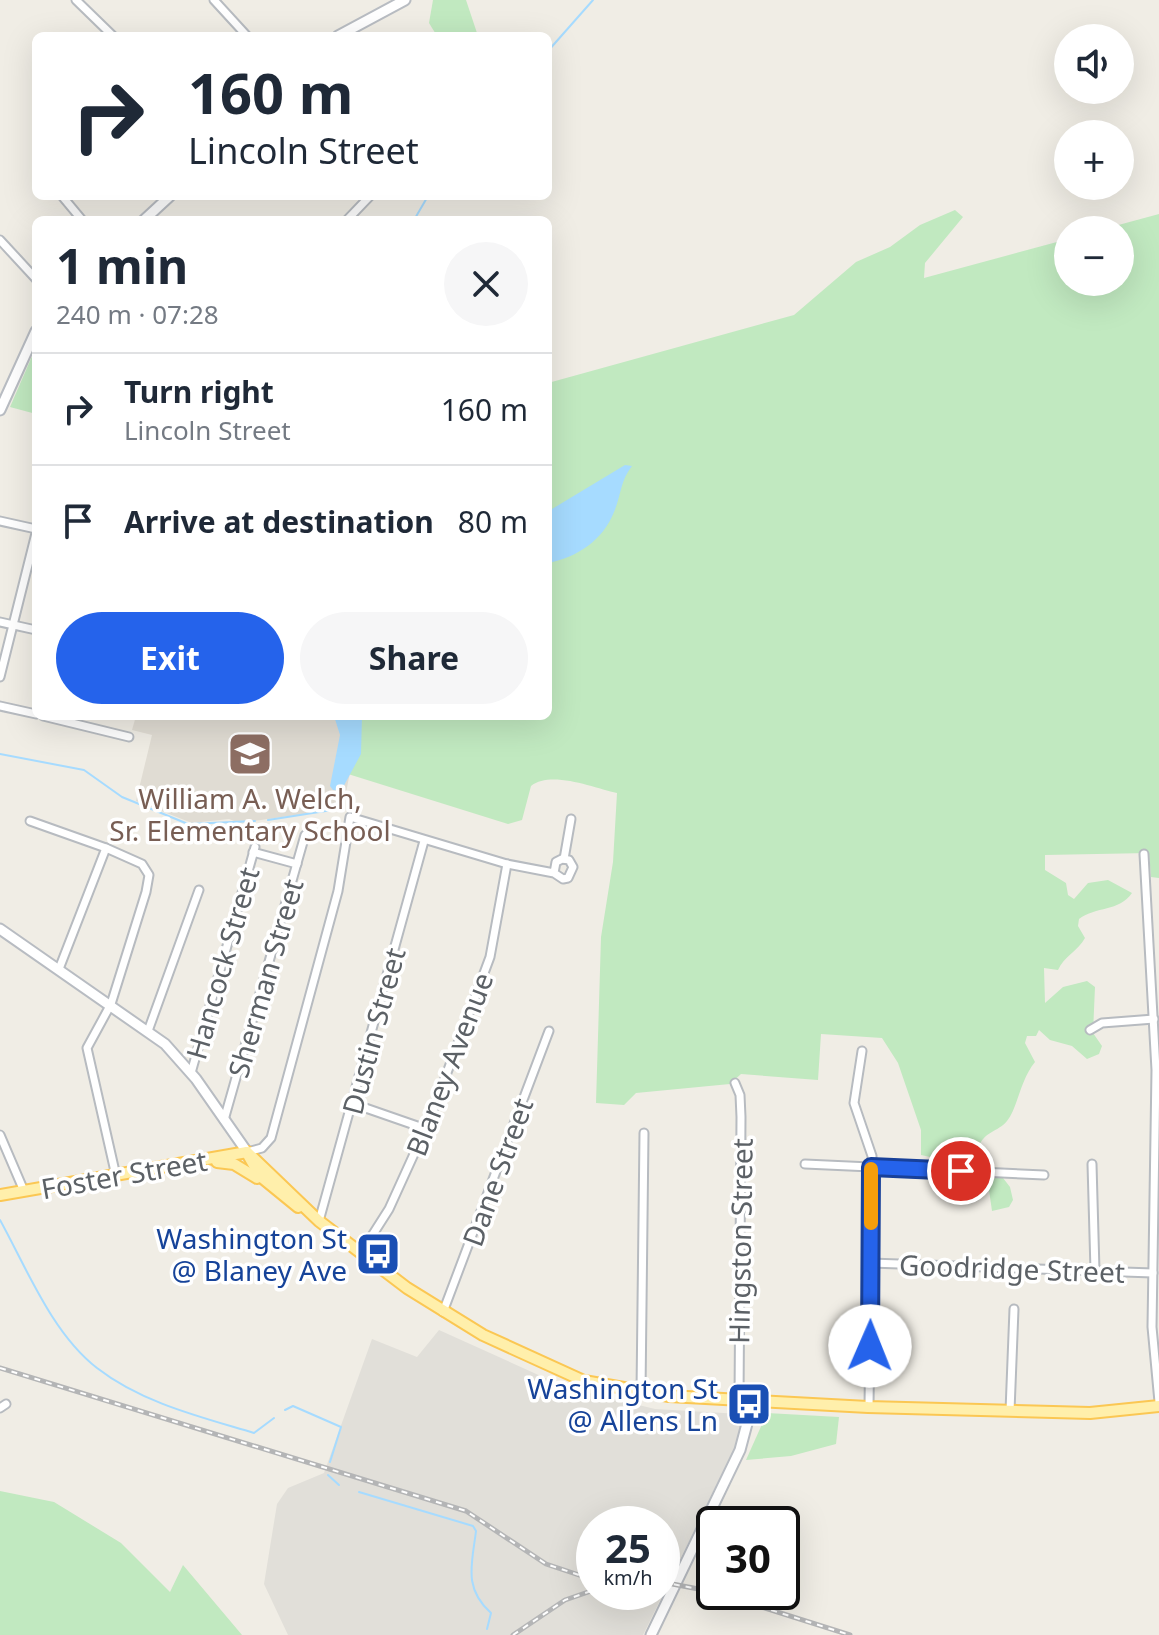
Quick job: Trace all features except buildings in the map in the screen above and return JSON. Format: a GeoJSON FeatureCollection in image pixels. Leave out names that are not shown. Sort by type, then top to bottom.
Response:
{"type":"FeatureCollection","features":[{"type":"Feature","properties":{"kind":"main road","name":"Foster Street"},"geometry":{"type":"LineString","coordinates":[[0,1195],[247,1152]]}},
{"type":"Feature","properties":{"kind":"main road"},"geometry":{"type":"LineString","coordinates":[[247,1152],[251,1166],[269,1186]]}},
{"type":"Feature","properties":{"kind":"main road"},"geometry":{"type":"LineString","coordinates":[[247,1152],[319,1221]]}},
{"type":"Feature","properties":{"kind":"main road"},"geometry":{"type":"LineString","coordinates":[[203,1161],[234,1164],[319,1221],[443,1312],[570,1376],[641,1392],[869,1407],[1114,1412],[1159,1404]]}},
{"type":"Feature","properties":{"kind":"street"},"geometry":{"type":"LineString","coordinates":[[76,0],[109,32]]}},
{"type":"Feature","properties":{"kind":"street"},"geometry":{"type":"LineString","coordinates":[[214,0],[243,32]]}},
{"type":"Feature","properties":{"kind":"street"},"geometry":{"type":"LineString","coordinates":[[345,32],[405,0]]}},
{"type":"Feature","properties":{"kind":"street"},"geometry":{"type":"LineString","coordinates":[[65,200],[79,216]]}},
{"type":"Feature","properties":{"kind":"street"},"geometry":{"type":"LineString","coordinates":[[148,216],[166,200]]}},
{"type":"Feature","properties":{"kind":"street"},"geometry":{"type":"LineString","coordinates":[[351,216],[366,200]]}},
{"type":"Feature","properties":{"kind":"street"},"geometry":{"type":"LineString","coordinates":[[0,240],[32,275]]}},
{"type":"Feature","properties":{"kind":"street"},"geometry":{"type":"LineString","coordinates":[[0,410],[4,392],[32,339]]}},
{"type":"Feature","properties":{"kind":"street"},"geometry":{"type":"LineString","coordinates":[[0,521],[32,530]]}},
{"type":"Feature","properties":{"kind":"street"},"geometry":{"type":"LineString","coordinates":[[0,677],[32,547]]}},
{"type":"Feature","properties":{"kind":"street"},"geometry":{"type":"LineString","coordinates":[[0,622],[32,629]]}},
{"type":"Feature","properties":{"kind":"street"},"geometry":{"type":"LineString","coordinates":[[0,706],[32,713]]}},
{"type":"Feature","properties":{"kind":"street"},"geometry":{"type":"LineString","coordinates":[[60,720],[129,737]]}},
{"type":"Feature","properties":{"kind":"street"},"geometry":{"type":"LineString","coordinates":[[90,727],[91,720]]}},
{"type":"Feature","properties":{"kind":"street"},"geometry":{"type":"LineString","coordinates":[[0,929],[148,1031],[191,1073],[247,1152],[262,1148],[271,1138],[338,891],[350,817],[507,864],[554,873],[563,879],[571,876],[573,867],[564,859]]}},
{"type":"Feature","properties":{"kind":"street"},"geometry":{"type":"LineString","coordinates":[[564,859],[571,819]]}},
{"type":"Feature","properties":{"kind":"street"},"geometry":{"type":"LineString","coordinates":[[30,821],[142,864],[149,875],[111,1004],[91,1037],[87,1053],[116,1176]]}},
{"type":"Feature","properties":{"kind":"street","name":"Sherman Street"},"geometry":{"type":"LineString","coordinates":[[224,1120],[305,835]]}},
{"type":"Feature","properties":{"kind":"street","name":"Dustin Street"},"geometry":{"type":"LineString","coordinates":[[319,1221],[354,1104],[424,841]]}},
{"type":"Feature","properties":{"kind":"street"},"geometry":{"type":"LineString","coordinates":[[59,969],[106,848]]}},
{"type":"Feature","properties":{"kind":"street","name":"Hancock Street"},"geometry":{"type":"LineString","coordinates":[[191,1073],[254,850],[297,864]]}},
{"type":"Feature","properties":{"kind":"street"},"geometry":{"type":"LineString","coordinates":[[1144,854],[1156,986],[1157,1137],[1153,1273],[1159,1404]]}},
{"type":"Feature","properties":{"kind":"street"},"geometry":{"type":"LineString","coordinates":[[554,873],[556,862],[564,859]]}},
{"type":"Feature","properties":{"kind":"street","name":"Blaney Avenue"},"geometry":{"type":"LineString","coordinates":[[361,1253],[389,1209],[426,1129],[490,957],[507,864]]}},
{"type":"Feature","properties":{"kind":"street"},"geometry":{"type":"LineString","coordinates":[[148,1031],[199,890]]}},
{"type":"Feature","properties":{"kind":"street"},"geometry":{"type":"LineString","coordinates":[[1090,1030],[1102,1023],[1154,1019]]}},
{"type":"Feature","properties":{"kind":"street","name":"Dane Street"},"geometry":{"type":"LineString","coordinates":[[443,1312],[549,1031]]}},
{"type":"Feature","properties":{"kind":"street"},"geometry":{"type":"LineString","coordinates":[[862,1051],[854,1103],[872,1156],[869,1407]]}},
{"type":"Feature","properties":{"kind":"street","name":"Hingston Street"},"geometry":{"type":"LineString","coordinates":[[735,1083],[741,1117],[739,1400]]}},
{"type":"Feature","properties":{"kind":"street"},"geometry":{"type":"LineString","coordinates":[[354,1104],[426,1129]]}},
{"type":"Feature","properties":{"kind":"street"},"geometry":{"type":"LineString","coordinates":[[641,1392],[644,1133]]}},
{"type":"Feature","properties":{"kind":"street"},"geometry":{"type":"LineString","coordinates":[[0,1135],[24,1191]]}},
{"type":"Feature","properties":{"kind":"street"},"geometry":{"type":"LineString","coordinates":[[805,1164],[1044,1175]]}},
{"type":"Feature","properties":{"kind":"street"},"geometry":{"type":"LineString","coordinates":[[1092,1164],[1095,1271]]}},
{"type":"Feature","properties":{"kind":"street","name":"Goodridge Street"},"geometry":{"type":"LineString","coordinates":[[871,1263],[1153,1273]]}},
{"type":"Feature","properties":{"kind":"street"},"geometry":{"type":"LineString","coordinates":[[1010,1411],[1014,1309]]}},
{"type":"Feature","properties":{"kind":"street"},"geometry":{"type":"LineString","coordinates":[[651,1635],[743,1441],[753,1401]]}},
{"type":"Feature","properties":{"kind":"shaded area","name":"William A. Welch, Sr. Elementary School"},"geometry":{"type":"Polygon","coordinates":[[[135,720],[360,720],[345,798],[331,810],[239,823],[229,819],[192,823],[136,801],[152,735],[132,730],[135,720]]]}},
{"type":"Feature","properties":{"kind":"shaded area"},"geometry":{"type":"Polygon","coordinates":[[[439,1330],[565,1387],[655,1409],[741,1414],[743,1431],[706,1506],[696,1506],[696,1527],[680,1560],[680,1506],[576,1506],[576,1610],[655,1610],[643,1635],[288,1635],[264,1584],[277,1504],[288,1488],[324,1473],[372,1339],[417,1357],[439,1330]]]}},
{"type":"Feature","properties":{"kind":"green space"},"geometry":{"type":"Polygon","coordinates":[[[433,0],[466,0],[477,32],[435,32],[429,23],[433,0]]]}},
{"type":"Feature","properties":{"kind":"green space"},"geometry":{"type":"Polygon","coordinates":[[[955,210],[963,217],[925,263],[924,278],[1054,243],[1054,296],[1134,296],[1134,221],[1159,214],[1159,878],[1151,877],[1149,853],[1045,855],[1045,870],[1066,883],[1068,895],[1074,899],[1088,883],[1108,880],[1132,893],[1121,903],[1079,919],[1078,926],[1085,938],[1082,943],[1058,970],[1044,968],[1045,1003],[1063,987],[1087,981],[1095,987],[1093,1033],[1102,1046],[1099,1054],[1087,1059],[1072,1046],[1050,1040],[1039,1030],[1036,1036],[1027,1036],[1025,1043],[1035,1062],[1010,1116],[984,1138],[979,1147],[1010,1187],[1013,1200],[1009,1207],[992,1211],[986,1169],[921,1155],[921,1130],[898,1063],[882,1038],[821,1034],[818,1080],[741,1074],[730,1084],[636,1093],[624,1105],[596,1103],[601,937],[613,862],[617,793],[561,780],[539,782],[531,786],[522,820],[508,824],[348,774],[360,720],[552,720],[552,382],[794,315],[856,262],[890,247],[920,225],[955,210]]]}},
{"type":"Feature","properties":{"kind":"green space"},"geometry":{"type":"Polygon","coordinates":[[[32,356],[32,413],[10,407],[32,356]]]}},
{"type":"Feature","properties":{"kind":"green space"},"geometry":{"type":"Polygon","coordinates":[[[767,1413],[839,1417],[836,1444],[791,1456],[746,1460],[767,1413]]]}},
{"type":"Feature","properties":{"kind":"green space"},"geometry":{"type":"Polygon","coordinates":[[[0,1491],[54,1502],[121,1543],[170,1592],[183,1565],[242,1635],[0,1635],[0,1491]]]}},
{"type":"Feature","properties":{"kind":"water"},"geometry":{"type":"Polygon","coordinates":[[[625,465],[632,466],[603,531],[579,552],[552,562],[552,509],[625,465]]]}},
{"type":"Feature","properties":{"kind":"water"},"geometry":{"type":"Polygon","coordinates":[[[335,720],[362,720],[361,754],[341,791],[333,790],[330,786],[340,735],[335,720]]]}},
{"type":"Feature","properties":{"kind":"waterway"},"geometry":{"type":"LineString","coordinates":[[552,46],[593,0]]}},
{"type":"Feature","properties":{"kind":"waterway"},"geometry":{"type":"LineString","coordinates":[[416,216],[426,200]]}},
{"type":"Feature","properties":{"kind":"waterway"},"geometry":{"type":"LineString","coordinates":[[0,754],[84,770],[122,797],[188,824],[255,821]]}},
{"type":"Feature","properties":{"kind":"waterway"},"geometry":{"type":"LineString","coordinates":[[268,820],[332,810]]}},
{"type":"Feature","properties":{"kind":"waterway"},"geometry":{"type":"LineString","coordinates":[[0,1220],[54,1319],[81,1354],[97,1368],[152,1400],[254,1433],[274,1418]]}},
{"type":"Feature","properties":{"kind":"waterway"},"geometry":{"type":"LineString","coordinates":[[285,1410],[293,1406],[341,1427],[330,1462]]}},
{"type":"Feature","properties":{"kind":"waterway"},"geometry":{"type":"LineString","coordinates":[[328,1475],[339,1485]]}},
{"type":"Feature","properties":{"kind":"waterway"},"geometry":{"type":"LineString","coordinates":[[359,1492],[473,1526],[476,1531],[473,1585],[482,1604],[491,1613],[487,1629]]}},
{"type":"Feature","properties":{"kind":"railway"},"geometry":{"type":"LineString","coordinates":[[0,1368],[466,1511],[546,1564],[576,1574]]}},
{"type":"Feature","properties":{"kind":"railway"},"geometry":{"type":"LineString","coordinates":[[680,1585],[696,1589]]}},
{"type":"Feature","properties":{"kind":"railway"},"geometry":{"type":"LineString","coordinates":[[513,1635],[565,1600],[576,1596]]}},
{"type":"Feature","properties":{"kind":"railway"},"geometry":{"type":"LineString","coordinates":[[771,1610],[850,1635]]}},
{"type":"Feature","properties":{"kind":"slow traffic"},"geometry":{"type":"LineString","coordinates":[[871,1169],[871,1223]]}},
{"type":"Feature","properties":{"kind":"place","name":"William A. Welch, Sr. Elementary School"},"geometry":{"type":"Point","coordinates":[250,754]}},
{"type":"Feature","properties":{"kind":"place","name":"Washington St @ Blaney Ave"},"geometry":{"type":"Point","coordinates":[378,1254]}},
{"type":"Feature","properties":{"kind":"place","name":"Washington St @ Allens Ln"},"geometry":{"type":"Point","coordinates":[749,1404]}},
{"type":"Feature","properties":{"kind":"route"},"geometry":{"type":"LineString","coordinates":[[870,1346],[871,1167],[961,1171]]}}]}
